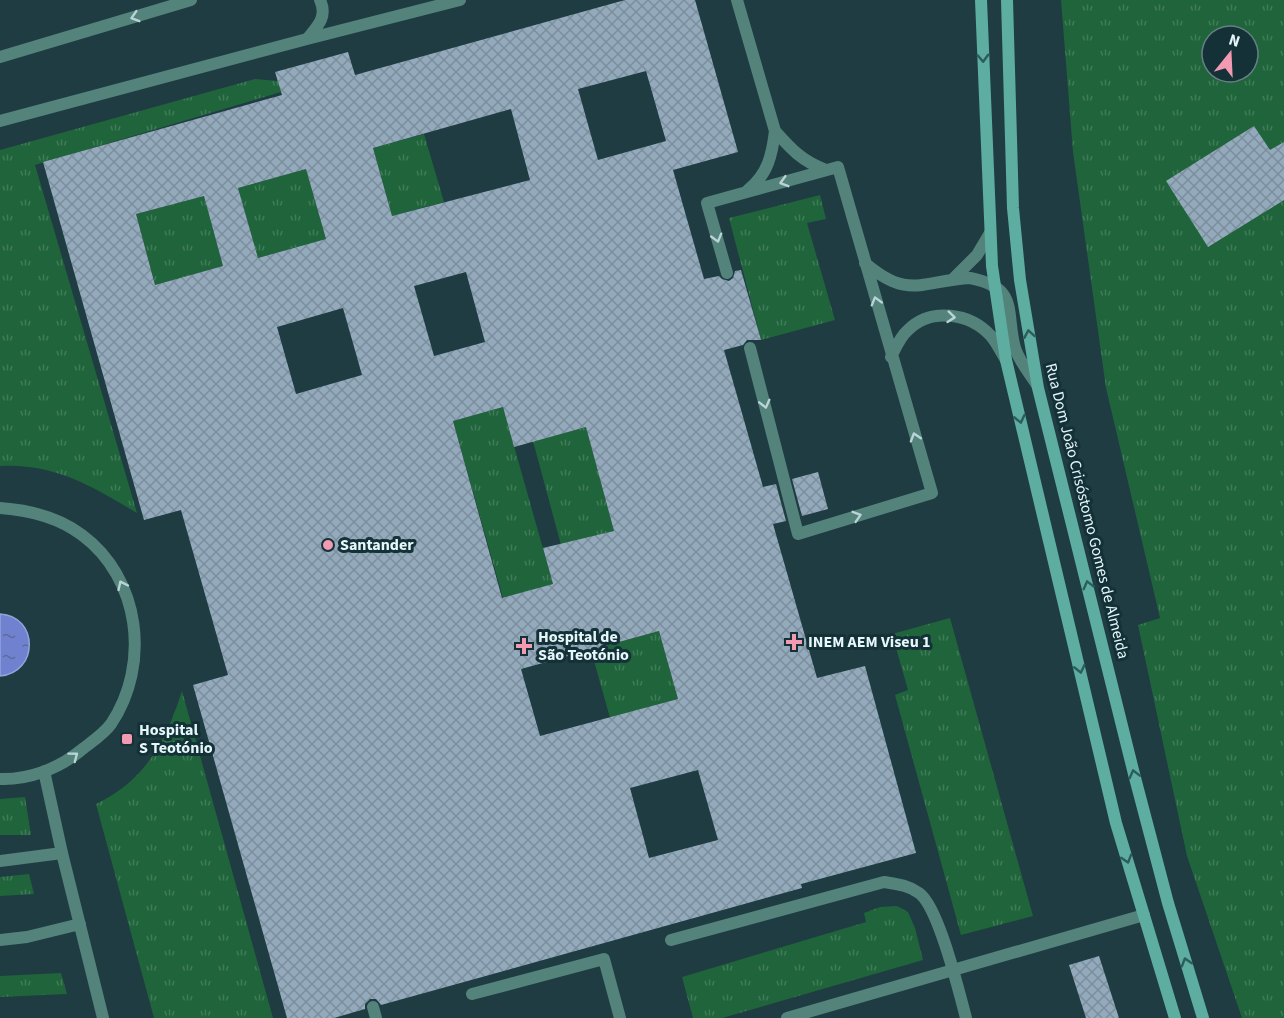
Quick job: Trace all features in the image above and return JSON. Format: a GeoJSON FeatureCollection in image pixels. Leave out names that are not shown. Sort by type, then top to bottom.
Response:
{"type":"FeatureCollection","features":[{"type":"Feature","properties":{"kind":"street"},"geometry":{"type":"LineString","coordinates":[[981,0],[990,233],[994,286],[1006,360],[1116,823],[1175,1018]]}},
{"type":"Feature","properties":{"kind":"street","name":"Rua Dom João Crisóstomo Gomes de Almeida"},"geometry":{"type":"LineString","coordinates":[[1006,0],[1013,208],[1020,280],[1038,388],[1134,774],[1168,903],[1203,1018]]}},
{"type":"Feature","properties":{"kind":"lane"},"geometry":{"type":"LineString","coordinates":[[0,57],[191,0]]}},
{"type":"Feature","properties":{"kind":"lane"},"geometry":{"type":"LineString","coordinates":[[307,39],[320,24],[323,15],[320,0]]}},
{"type":"Feature","properties":{"kind":"lane"},"geometry":{"type":"LineString","coordinates":[[0,121],[460,0]]}},
{"type":"Feature","properties":{"kind":"lane"},"geometry":{"type":"LineString","coordinates":[[737,0],[775,131],[794,153],[808,164],[826,170]]}},
{"type":"Feature","properties":{"kind":"lane"},"geometry":{"type":"LineString","coordinates":[[744,193],[765,171],[771,157],[775,131]]}},
{"type":"Feature","properties":{"kind":"lane"},"geometry":{"type":"LineString","coordinates":[[727,273],[707,204],[838,167],[932,493],[798,534],[750,348]]}},
{"type":"Feature","properties":{"kind":"lane"},"geometry":{"type":"LineString","coordinates":[[953,279],[977,255],[990,233]]}},
{"type":"Feature","properties":{"kind":"lane"},"geometry":{"type":"LineString","coordinates":[[864,262],[893,282],[909,287],[970,278],[994,286],[1003,292],[1009,303],[1016,350],[1038,388]]}},
{"type":"Feature","properties":{"kind":"lane"},"geometry":{"type":"LineString","coordinates":[[891,357],[900,339],[911,327],[928,317],[943,315],[974,323],[991,336],[1006,360]]}},
{"type":"Feature","properties":{"kind":"lane"},"geometry":{"type":"LineString","coordinates":[[0,508],[24,510],[54,519],[81,535],[103,555],[117,575],[128,597],[134,622],[136,653],[123,702],[110,726],[67,762],[16,780],[0,779]]}},
{"type":"Feature","properties":{"kind":"lane"},"geometry":{"type":"LineString","coordinates":[[44,771],[103,1018]]}},
{"type":"Feature","properties":{"kind":"lane"},"geometry":{"type":"LineString","coordinates":[[0,861],[62,853]]}},
{"type":"Feature","properties":{"kind":"lane"},"geometry":{"type":"LineString","coordinates":[[671,940],[884,882],[906,886],[921,894],[933,911],[966,1018]]}},
{"type":"Feature","properties":{"kind":"lane"},"geometry":{"type":"LineString","coordinates":[[787,1018],[1144,915]]}},
{"type":"Feature","properties":{"kind":"lane"},"geometry":{"type":"LineString","coordinates":[[0,940],[27,938],[80,924]]}},
{"type":"Feature","properties":{"kind":"lane"},"geometry":{"type":"LineString","coordinates":[[472,994],[604,959],[620,1018]]}},
{"type":"Feature","properties":{"kind":"green space"},"geometry":{"type":"Polygon","coordinates":[[[1061,0],[1284,0],[1284,1018],[1242,1018],[1187,856],[1138,625],[1160,618],[1106,388],[1073,152],[1061,0]]]}},
{"type":"Feature","properties":{"kind":"green space"},"geometry":{"type":"Polygon","coordinates":[[[255,79],[278,81],[281,92],[35,165],[137,513],[88,485],[55,472],[20,466],[0,466],[0,150],[255,79]]]}},
{"type":"Feature","properties":{"kind":"green space"},"geometry":{"type":"Polygon","coordinates":[[[424,134],[444,202],[392,216],[373,148],[424,134]]]}},
{"type":"Feature","properties":{"kind":"green space"},"geometry":{"type":"Polygon","coordinates":[[[306,169],[326,239],[258,258],[238,188],[306,169]]]}},
{"type":"Feature","properties":{"kind":"green space"},"geometry":{"type":"Polygon","coordinates":[[[820,195],[826,219],[807,223],[835,320],[761,340],[729,218],[820,195]]]}},
{"type":"Feature","properties":{"kind":"green space"},"geometry":{"type":"Polygon","coordinates":[[[204,196],[223,266],[155,285],[136,214],[204,196]]]}},
{"type":"Feature","properties":{"kind":"green space"},"geometry":{"type":"Polygon","coordinates":[[[503,407],[553,584],[503,598],[453,421],[503,407]]]}},
{"type":"Feature","properties":{"kind":"green space"},"geometry":{"type":"Polygon","coordinates":[[[586,427],[614,531],[561,545],[533,441],[586,427]]]}},
{"type":"Feature","properties":{"kind":"green space"},"geometry":{"type":"Polygon","coordinates":[[[950,618],[1033,916],[961,935],[895,695],[908,690],[892,634],[950,618]]]}},
{"type":"Feature","properties":{"kind":"green space"},"geometry":{"type":"Polygon","coordinates":[[[659,631],[678,699],[610,718],[591,650],[659,631]]]}},
{"type":"Feature","properties":{"kind":"green space"},"geometry":{"type":"Polygon","coordinates":[[[182,691],[273,1018],[154,1018],[96,804],[128,784],[151,758],[169,727],[182,691]]]}},
{"type":"Feature","properties":{"kind":"green space"},"geometry":{"type":"Polygon","coordinates":[[[25,797],[31,835],[0,835],[0,799],[25,797]]]}},
{"type":"Feature","properties":{"kind":"green space"},"geometry":{"type":"Polygon","coordinates":[[[29,874],[34,894],[0,896],[0,877],[29,874]]]}},
{"type":"Feature","properties":{"kind":"green space"},"geometry":{"type":"Polygon","coordinates":[[[897,906],[908,912],[915,928],[923,960],[722,1018],[693,1018],[682,977],[866,922],[864,913],[880,907],[897,906]]]}},
{"type":"Feature","properties":{"kind":"green space"},"geometry":{"type":"Polygon","coordinates":[[[61,973],[67,994],[0,997],[0,976],[61,973]]]}},
{"type":"Feature","properties":{"kind":"water"},"geometry":{"type":"Polygon","coordinates":[[[0,614],[13,617],[22,624],[29,645],[22,665],[13,673],[0,676],[0,614]]]}},
{"type":"Feature","properties":{"kind":"building"},"geometry":{"type":"Polygon","coordinates":[[[625,0],[695,0],[738,152],[673,170],[704,279],[719,276],[729,281],[733,278],[735,271],[741,270],[761,340],[747,340],[743,345],[724,350],[763,487],[776,484],[786,521],[773,524],[817,678],[865,666],[916,853],[801,884],[802,888],[381,1005],[376,999],[370,999],[365,1004],[365,1009],[334,1018],[287,1018],[193,685],[228,675],[181,510],[144,520],[43,162],[282,95],[275,72],[348,52],[355,75],[625,0]],[[646,71],[578,89],[598,160],[666,141],[646,71]],[[511,109],[373,148],[392,216],[530,180],[511,109]],[[306,169],[238,188],[258,258],[326,239],[306,169]],[[204,196],[136,214],[155,285],[223,266],[204,196]],[[466,272],[414,286],[434,356],[485,342],[466,272]],[[343,308],[277,327],[296,394],[362,375],[343,308]],[[503,407],[453,421],[502,598],[553,584],[543,548],[614,531],[586,427],[514,447],[503,407]],[[659,631],[521,669],[540,736],[678,699],[659,631]],[[698,770],[630,788],[649,858],[718,840],[698,770]]]}},
{"type":"Feature","properties":{"kind":"building"},"geometry":{"type":"Polygon","coordinates":[[[1254,126],[1270,150],[1284,142],[1284,200],[1208,247],[1166,181],[1254,126]]]}},
{"type":"Feature","properties":{"kind":"building"},"geometry":{"type":"Polygon","coordinates":[[[818,472],[828,509],[802,516],[792,479],[818,472]]]}},
{"type":"Feature","properties":{"kind":"building"},"geometry":{"type":"Polygon","coordinates":[[[1099,956],[1119,1018],[1086,1018],[1069,965],[1099,956]]]}},
{"type":"Feature","properties":{"kind":"place","name":"Santander"},"geometry":{"type":"Point","coordinates":[328,545]}},
{"type":"Feature","properties":{"kind":"place","name":"INEM AEM Viseu 1"},"geometry":{"type":"Point","coordinates":[794,642]}},
{"type":"Feature","properties":{"kind":"place","name":"Hospital de São Teotónio"},"geometry":{"type":"Point","coordinates":[524,646]}},
{"type":"Feature","properties":{"kind":"place","name":"Hospital S Teotónio"},"geometry":{"type":"Point","coordinates":[127,739]}}]}
